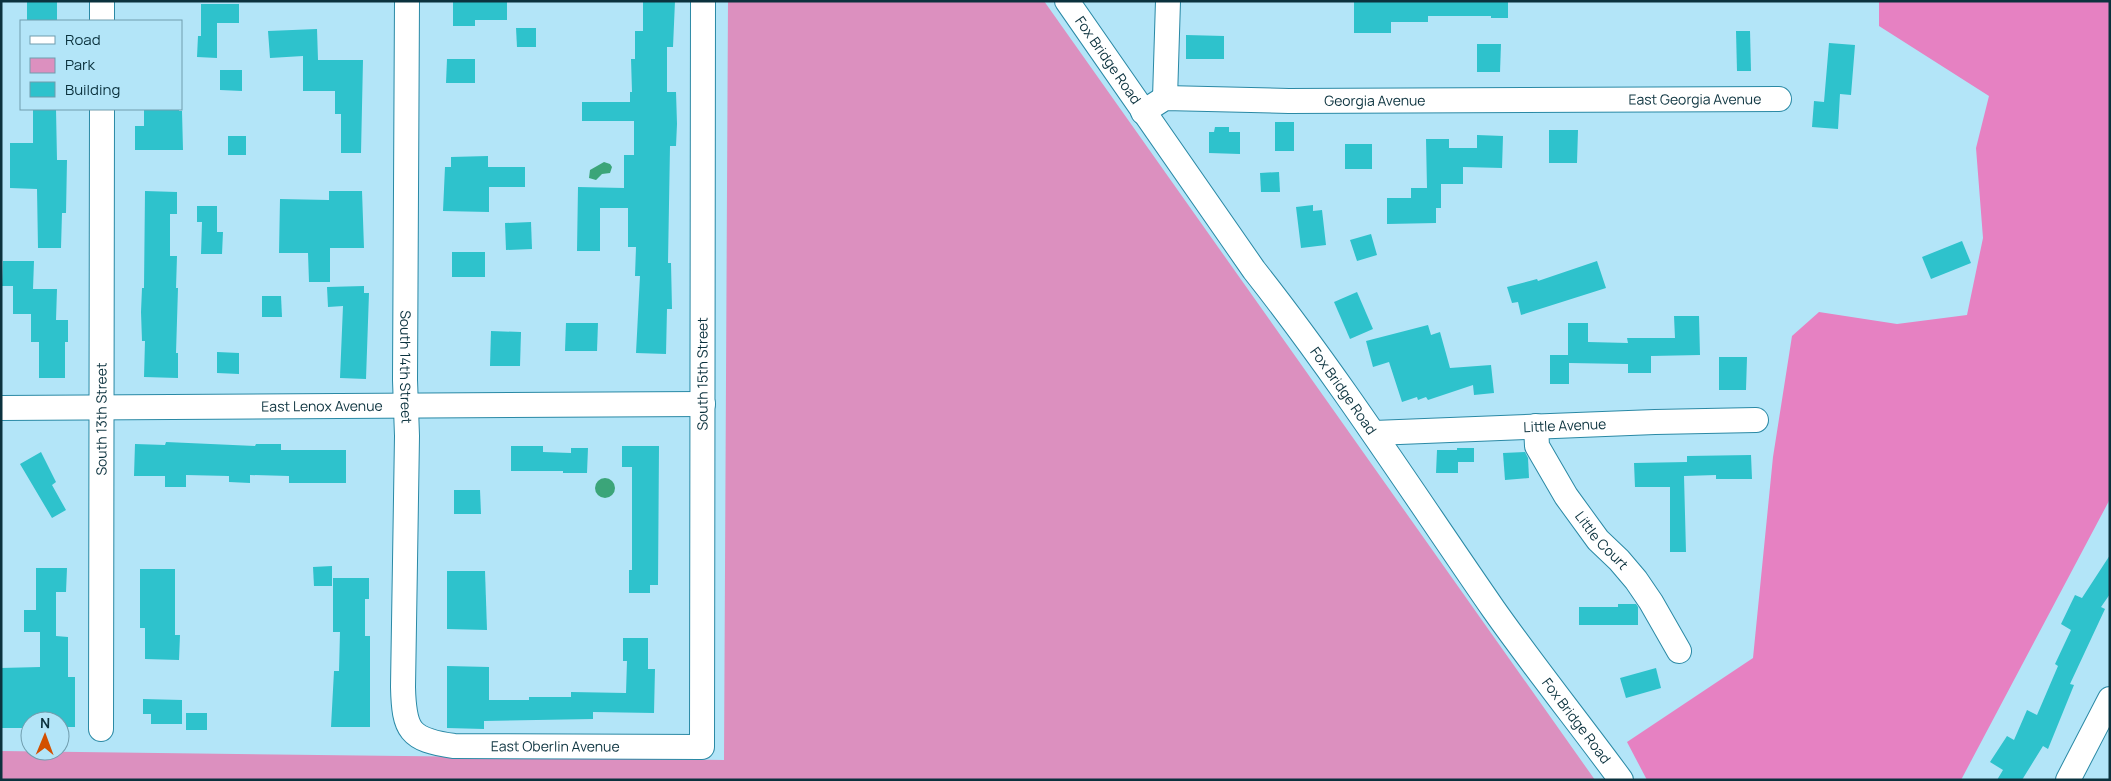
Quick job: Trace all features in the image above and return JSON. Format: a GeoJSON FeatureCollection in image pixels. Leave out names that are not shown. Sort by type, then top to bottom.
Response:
{"type":"FeatureCollection","features":[{"type":"Feature","properties":{"kind":"street"},"geometry":{"type":"LineString","coordinates":[[102,1],[102,20]]}},
{"type":"Feature","properties":{"kind":"street","name":"South 14th Street"},"geometry":{"type":"LineString","coordinates":[[406,1],[406,406],[403,686],[405,721],[411,731]]}},
{"type":"Feature","properties":{"kind":"street","name":"South 15th Street"},"geometry":{"type":"LineString","coordinates":[[702,748],[703,1]]}},
{"type":"Feature","properties":{"kind":"street","name":"Fox Bridge Road"},"geometry":{"type":"LineString","coordinates":[[1067,1],[1254,270],[1290,316],[1374,432],[1495,611],[1621,780]]}},
{"type":"Feature","properties":{"kind":"street"},"geometry":{"type":"LineString","coordinates":[[1143,112],[1165,98],[1168,1]]}},
{"type":"Feature","properties":{"kind":"street","name":"Georgia Avenue"},"geometry":{"type":"LineString","coordinates":[[1165,98],[1289,102],[1611,101]]}},
{"type":"Feature","properties":{"kind":"street","name":"East Georgia Avenue"},"geometry":{"type":"LineString","coordinates":[[1611,101],[1779,99]]}},
{"type":"Feature","properties":{"kind":"street","name":"South 13th Street"},"geometry":{"type":"LineString","coordinates":[[101,729],[102,110]]}},
{"type":"Feature","properties":{"kind":"street","name":"East Lenox Avenue"},"geometry":{"type":"LineString","coordinates":[[1,408],[703,404]]}},
{"type":"Feature","properties":{"kind":"street","name":"Little Avenue"},"geometry":{"type":"LineString","coordinates":[[1374,432],[1756,420]]}},
{"type":"Feature","properties":{"kind":"street","name":"Little Court"},"geometry":{"type":"LineString","coordinates":[[1536,426],[1537,446],[1566,496],[1598,540],[1636,580],[1679,651]]}},
{"type":"Feature","properties":{"kind":"street"},"geometry":{"type":"LineString","coordinates":[[2068,780],[2110,699]]}},
{"type":"Feature","properties":{"kind":"street","name":"East Oberlin Avenue"},"geometry":{"type":"LineString","coordinates":[[411,731],[423,739],[437,744],[454,746],[702,748]]}},
{"type":"Feature","properties":{"kind":"green space"},"geometry":{"type":"Polygon","coordinates":[[[728,1],[1044,1],[1595,780],[1,780],[1,751],[20,751],[20,761],[70,761],[70,752],[724,760],[728,1]]]}},
{"type":"Feature","properties":{"kind":"shaded area"},"geometry":{"type":"Polygon","coordinates":[[[1879,1],[2110,1],[2110,499],[1961,780],[1647,780],[1627,742],[1753,658],[1773,457],[1792,336],[1819,312],[1897,324],[1967,315],[1983,238],[1976,148],[1989,96],[1879,26],[1879,1]]]}},
{"type":"Feature","properties":{"kind":"shaded area"},"geometry":{"type":"Polygon","coordinates":[[[604,162],[612,167],[610,173],[602,174],[596,180],[589,178],[590,170],[604,162]]]}},
{"type":"Feature","properties":{"kind":"shaded area"},"geometry":{"type":"Polygon","coordinates":[[[605,478],[612,481],[615,488],[612,495],[605,498],[598,495],[595,488],[598,481],[605,478]]]}},
{"type":"Feature","properties":{"kind":"building"},"geometry":{"type":"Polygon","coordinates":[[[27,1],[57,1],[57,20],[27,20],[27,1]]]}},
{"type":"Feature","properties":{"kind":"building"},"geometry":{"type":"Polygon","coordinates":[[[453,1],[507,1],[507,20],[475,20],[475,26],[453,26],[453,1]]]}},
{"type":"Feature","properties":{"kind":"building"},"geometry":{"type":"Polygon","coordinates":[[[643,1],[675,1],[673,47],[667,47],[667,92],[676,92],[677,124],[676,146],[670,146],[668,263],[671,263],[672,309],[667,309],[666,354],[636,353],[640,276],[635,276],[636,247],[628,247],[628,208],[600,208],[600,251],[577,251],[578,187],[624,188],[624,155],[634,155],[634,121],[582,121],[582,102],[630,102],[630,92],[632,92],[631,59],[635,59],[635,31],[643,31],[643,1]]]}},
{"type":"Feature","properties":{"kind":"building"},"geometry":{"type":"Polygon","coordinates":[[[1354,1],[1508,1],[1508,18],[1491,18],[1491,16],[1428,16],[1428,22],[1391,22],[1391,33],[1354,33],[1354,1]]]}},
{"type":"Feature","properties":{"kind":"building"},"geometry":{"type":"Polygon","coordinates":[[[201,4],[239,4],[239,23],[217,23],[217,58],[197,57],[198,36],[201,36],[201,4]]]}},
{"type":"Feature","properties":{"kind":"building"},"geometry":{"type":"Polygon","coordinates":[[[516,28],[536,28],[536,47],[517,47],[516,28]]]}},
{"type":"Feature","properties":{"kind":"building"},"geometry":{"type":"Polygon","coordinates":[[[317,29],[318,60],[363,60],[361,153],[341,153],[341,114],[335,114],[335,91],[303,91],[303,56],[270,58],[268,31],[317,29]]]}},
{"type":"Feature","properties":{"kind":"building"},"geometry":{"type":"Polygon","coordinates":[[[1736,31],[1750,31],[1751,71],[1737,71],[1736,31]]]}},
{"type":"Feature","properties":{"kind":"building"},"geometry":{"type":"Polygon","coordinates":[[[1186,35],[1224,36],[1224,59],[1186,59],[1186,35]]]}},
{"type":"Feature","properties":{"kind":"building"},"geometry":{"type":"Polygon","coordinates":[[[1829,43],[1855,45],[1851,95],[1840,94],[1838,129],[1812,127],[1814,101],[1824,102],[1829,43]]]}},
{"type":"Feature","properties":{"kind":"building"},"geometry":{"type":"Polygon","coordinates":[[[1477,44],[1501,44],[1500,72],[1477,72],[1477,44]]]}},
{"type":"Feature","properties":{"kind":"building"},"geometry":{"type":"Polygon","coordinates":[[[447,59],[475,59],[475,83],[446,83],[447,59]]]}},
{"type":"Feature","properties":{"kind":"building"},"geometry":{"type":"Polygon","coordinates":[[[220,70],[242,70],[242,91],[220,90],[220,70]]]}},
{"type":"Feature","properties":{"kind":"building"},"geometry":{"type":"Polygon","coordinates":[[[33,110],[56,110],[57,160],[67,160],[66,213],[62,213],[61,248],[38,248],[37,189],[10,188],[10,143],[33,143],[33,110]]]}},
{"type":"Feature","properties":{"kind":"building"},"geometry":{"type":"Polygon","coordinates":[[[144,110],[182,111],[183,150],[135,150],[135,126],[144,126],[144,110]]]}},
{"type":"Feature","properties":{"kind":"building"},"geometry":{"type":"Polygon","coordinates":[[[1275,122],[1294,122],[1294,151],[1275,151],[1275,122]]]}},
{"type":"Feature","properties":{"kind":"building"},"geometry":{"type":"Polygon","coordinates":[[[1215,127],[1229,127],[1229,132],[1240,132],[1240,154],[1209,153],[1209,132],[1214,132],[1215,127]]]}},
{"type":"Feature","properties":{"kind":"building"},"geometry":{"type":"Polygon","coordinates":[[[1549,130],[1578,130],[1577,163],[1549,163],[1549,130]]]}},
{"type":"Feature","properties":{"kind":"building"},"geometry":{"type":"Polygon","coordinates":[[[1477,135],[1503,136],[1502,168],[1463,167],[1463,184],[1441,184],[1441,208],[1436,208],[1436,223],[1387,224],[1387,198],[1411,198],[1411,188],[1427,188],[1426,139],[1449,139],[1449,148],[1477,148],[1477,135]]]}},
{"type":"Feature","properties":{"kind":"building"},"geometry":{"type":"Polygon","coordinates":[[[228,136],[246,136],[246,155],[228,155],[228,136]]]}},
{"type":"Feature","properties":{"kind":"building"},"geometry":{"type":"Polygon","coordinates":[[[1345,144],[1372,144],[1372,169],[1345,169],[1345,144]]]}},
{"type":"Feature","properties":{"kind":"building"},"geometry":{"type":"Polygon","coordinates":[[[488,156],[488,167],[525,167],[525,187],[489,187],[489,212],[443,211],[445,167],[451,167],[451,157],[488,156]]]}},
{"type":"Feature","properties":{"kind":"building"},"geometry":{"type":"Polygon","coordinates":[[[1279,172],[1280,192],[1261,192],[1260,173],[1279,172]]]}},
{"type":"Feature","properties":{"kind":"building"},"geometry":{"type":"Polygon","coordinates":[[[145,191],[177,192],[177,214],[170,214],[170,256],[177,256],[176,353],[178,353],[178,378],[144,377],[145,341],[142,341],[141,312],[142,288],[144,288],[145,191]]]}},
{"type":"Feature","properties":{"kind":"building"},"geometry":{"type":"Polygon","coordinates":[[[329,191],[362,191],[364,248],[330,248],[330,282],[309,282],[308,253],[279,253],[280,199],[329,200],[329,191]]]}},
{"type":"Feature","properties":{"kind":"building"},"geometry":{"type":"Polygon","coordinates":[[[1313,205],[1313,211],[1322,210],[1326,245],[1301,248],[1296,207],[1313,205]]]}},
{"type":"Feature","properties":{"kind":"building"},"geometry":{"type":"Polygon","coordinates":[[[197,206],[217,206],[217,232],[223,232],[222,254],[201,254],[202,222],[197,222],[197,206]]]}},
{"type":"Feature","properties":{"kind":"building"},"geometry":{"type":"Polygon","coordinates":[[[531,222],[532,249],[506,250],[505,223],[531,222]]]}},
{"type":"Feature","properties":{"kind":"building"},"geometry":{"type":"Polygon","coordinates":[[[1371,234],[1377,255],[1357,261],[1350,240],[1371,234]]]}},
{"type":"Feature","properties":{"kind":"building"},"geometry":{"type":"Polygon","coordinates":[[[1962,241],[1971,263],[1931,279],[1922,257],[1962,241]]]}},
{"type":"Feature","properties":{"kind":"building"},"geometry":{"type":"Polygon","coordinates":[[[452,252],[485,252],[485,277],[452,277],[452,252]]]}},
{"type":"Feature","properties":{"kind":"building"},"geometry":{"type":"Polygon","coordinates":[[[3,261],[34,261],[33,289],[57,289],[56,320],[68,320],[68,342],[65,342],[65,378],[39,378],[39,342],[31,342],[31,314],[13,314],[13,286],[2,286],[3,261]]]}},
{"type":"Feature","properties":{"kind":"building"},"geometry":{"type":"Polygon","coordinates":[[[1597,261],[1606,288],[1521,315],[1518,302],[1512,303],[1507,287],[1537,279],[1538,281],[1597,261]]]}},
{"type":"Feature","properties":{"kind":"building"},"geometry":{"type":"Polygon","coordinates":[[[364,286],[364,293],[369,293],[366,379],[340,378],[343,306],[328,307],[327,287],[364,286]]]}},
{"type":"Feature","properties":{"kind":"building"},"geometry":{"type":"Polygon","coordinates":[[[1357,292],[1373,329],[1350,339],[1334,302],[1357,292]]]}},
{"type":"Feature","properties":{"kind":"building"},"geometry":{"type":"Polygon","coordinates":[[[262,296],[281,296],[282,317],[262,317],[262,296]]]}},
{"type":"Feature","properties":{"kind":"building"},"geometry":{"type":"Polygon","coordinates":[[[1674,316],[1699,316],[1700,355],[1651,356],[1651,373],[1628,373],[1628,364],[1569,363],[1569,384],[1550,384],[1550,355],[1568,355],[1568,323],[1588,323],[1588,342],[1628,343],[1627,338],[1675,338],[1674,316]]]}},
{"type":"Feature","properties":{"kind":"building"},"geometry":{"type":"Polygon","coordinates":[[[566,323],[598,323],[597,351],[565,351],[566,323]]]}},
{"type":"Feature","properties":{"kind":"building"},"geometry":{"type":"Polygon","coordinates":[[[1428,325],[1431,335],[1440,332],[1450,368],[1491,365],[1494,393],[1474,395],[1473,385],[1428,400],[1426,397],[1418,400],[1417,397],[1402,402],[1389,362],[1373,367],[1366,341],[1428,325]]]}},
{"type":"Feature","properties":{"kind":"building"},"geometry":{"type":"Polygon","coordinates":[[[491,331],[521,332],[520,366],[490,366],[491,331]]]}},
{"type":"Feature","properties":{"kind":"building"},"geometry":{"type":"Polygon","coordinates":[[[217,352],[239,353],[239,374],[217,373],[217,352]]]}},
{"type":"Feature","properties":{"kind":"building"},"geometry":{"type":"Polygon","coordinates":[[[1719,357],[1747,357],[1746,390],[1719,390],[1719,357]]]}},
{"type":"Feature","properties":{"kind":"building"},"geometry":{"type":"Polygon","coordinates":[[[166,442],[255,446],[256,444],[281,444],[281,450],[346,450],[346,483],[289,483],[289,476],[250,475],[250,483],[229,482],[229,476],[186,475],[186,487],[165,487],[165,476],[134,476],[135,444],[165,445],[166,442]]]}},
{"type":"Feature","properties":{"kind":"building"},"geometry":{"type":"Polygon","coordinates":[[[511,446],[543,446],[543,452],[571,453],[571,448],[588,448],[587,473],[511,471],[511,446]]]}},
{"type":"Feature","properties":{"kind":"building"},"geometry":{"type":"Polygon","coordinates":[[[622,446],[659,446],[658,585],[650,585],[650,593],[629,593],[629,570],[632,570],[632,467],[622,467],[622,446]]]}},
{"type":"Feature","properties":{"kind":"building"},"geometry":{"type":"Polygon","coordinates":[[[1457,448],[1474,448],[1474,462],[1458,462],[1458,473],[1436,473],[1437,450],[1457,450],[1457,448]]]}},
{"type":"Feature","properties":{"kind":"building"},"geometry":{"type":"Polygon","coordinates":[[[41,452],[56,482],[52,485],[66,510],[52,518],[20,464],[41,452]]]}},
{"type":"Feature","properties":{"kind":"building"},"geometry":{"type":"Polygon","coordinates":[[[1525,452],[1528,458],[1529,478],[1505,480],[1503,453],[1525,452]]]}},
{"type":"Feature","properties":{"kind":"building"},"geometry":{"type":"Polygon","coordinates":[[[1751,455],[1752,479],[1716,479],[1716,475],[1684,476],[1686,552],[1670,552],[1670,487],[1635,487],[1634,463],[1687,462],[1687,456],[1751,455]]]}},
{"type":"Feature","properties":{"kind":"building"},"geometry":{"type":"Polygon","coordinates":[[[454,490],[480,490],[481,514],[454,514],[454,490]]]}},
{"type":"Feature","properties":{"kind":"building"},"geometry":{"type":"Polygon","coordinates":[[[2110,555],[2110,594],[2101,607],[2105,609],[2070,684],[2074,685],[2048,749],[2043,746],[2022,780],[1997,780],[2003,770],[1990,762],[2007,736],[2014,740],[2027,710],[2037,715],[2058,666],[2055,664],[2071,630],[2061,624],[2075,595],[2082,598],[2110,555]]]}},
{"type":"Feature","properties":{"kind":"building"},"geometry":{"type":"Polygon","coordinates":[[[332,566],[332,586],[314,586],[313,567],[332,566]]]}},
{"type":"Feature","properties":{"kind":"building"},"geometry":{"type":"Polygon","coordinates":[[[36,568],[67,568],[66,592],[56,592],[56,636],[68,637],[68,677],[75,677],[75,727],[70,727],[70,711],[20,711],[20,728],[1,728],[1,668],[40,667],[40,632],[24,632],[24,610],[36,610],[36,568]]]}},
{"type":"Feature","properties":{"kind":"building"},"geometry":{"type":"Polygon","coordinates":[[[140,569],[175,569],[175,635],[180,635],[179,660],[145,659],[145,628],[140,628],[140,569]]]}},
{"type":"Feature","properties":{"kind":"building"},"geometry":{"type":"Polygon","coordinates":[[[447,571],[485,571],[487,630],[447,629],[447,571]]]}},
{"type":"Feature","properties":{"kind":"building"},"geometry":{"type":"Polygon","coordinates":[[[333,578],[369,578],[369,599],[365,599],[365,636],[370,636],[370,727],[331,727],[334,671],[339,671],[340,632],[333,632],[333,578]]]}},
{"type":"Feature","properties":{"kind":"building"},"geometry":{"type":"Polygon","coordinates":[[[1618,604],[1636,604],[1638,607],[1638,625],[1579,625],[1579,607],[1618,607],[1618,604]]]}},
{"type":"Feature","properties":{"kind":"building"},"geometry":{"type":"Polygon","coordinates":[[[623,638],[648,638],[648,669],[655,669],[654,713],[593,712],[593,719],[484,721],[484,729],[447,728],[447,666],[489,667],[489,700],[529,700],[529,697],[571,697],[571,692],[626,693],[627,661],[623,661],[623,638]]]}},
{"type":"Feature","properties":{"kind":"building"},"geometry":{"type":"Polygon","coordinates":[[[1656,668],[1661,688],[1626,698],[1620,678],[1656,668]]]}},
{"type":"Feature","properties":{"kind":"building"},"geometry":{"type":"Polygon","coordinates":[[[143,699],[182,700],[182,724],[151,724],[151,714],[143,714],[143,699]]]}},
{"type":"Feature","properties":{"kind":"building"},"geometry":{"type":"Polygon","coordinates":[[[186,713],[207,713],[207,730],[186,730],[186,713]]]}}]}
